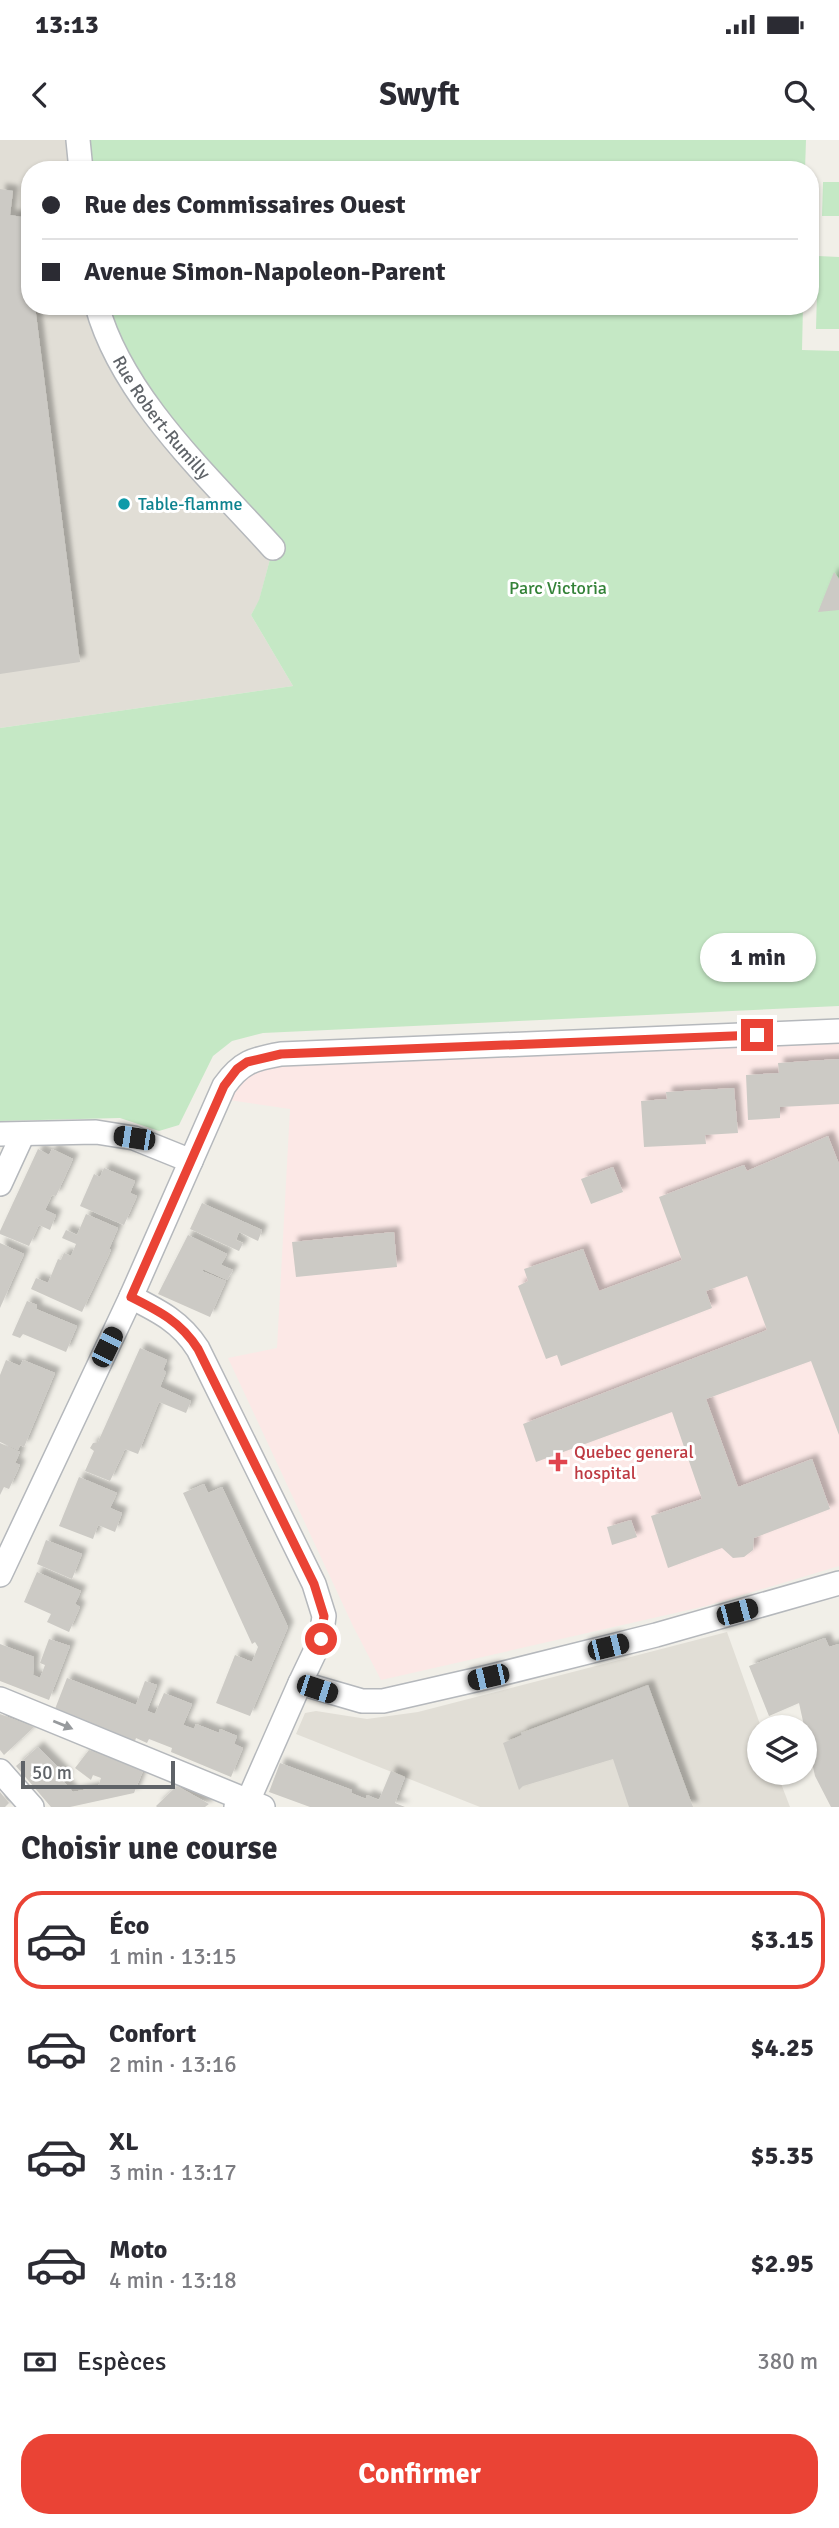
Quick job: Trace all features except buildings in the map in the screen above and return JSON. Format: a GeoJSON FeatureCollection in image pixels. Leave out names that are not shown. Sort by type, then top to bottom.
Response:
{"type":"FeatureCollection","features":[{"type":"Feature","properties":{"kind":"street"},"geometry":{"type":"LineString","coordinates":[[78,140],[80,161]]}},
{"type":"Feature","properties":{"kind":"street","name":"Rue Robert-Rumilly"},"geometry":{"type":"LineString","coordinates":[[99,315],[103,329],[124,372],[157,419],[273,548]]}},
{"type":"Feature","properties":{"kind":"street"},"geometry":{"type":"LineString","coordinates":[[0,1575],[131,1297],[224,1086],[237,1069],[247,1062],[281,1054],[839,1031]]}},
{"type":"Feature","properties":{"kind":"street"},"geometry":{"type":"LineString","coordinates":[[0,1134],[96,1132],[134,1138],[191,1161]]}},
{"type":"Feature","properties":{"kind":"street"},"geometry":{"type":"LineString","coordinates":[[0,1184],[23,1134]]}},
{"type":"Feature","properties":{"kind":"street"},"geometry":{"type":"LineString","coordinates":[[0,1699],[249,1805],[321,1639],[324,1616],[314,1584],[198,1349],[187,1332],[172,1318],[131,1297]]}},
{"type":"Feature","properties":{"kind":"street"},"geometry":{"type":"LineString","coordinates":[[300,1683],[362,1701],[383,1701],[643,1638],[839,1583]]}},
{"type":"Feature","properties":{"kind":"street"},"geometry":{"type":"LineString","coordinates":[[0,1770],[29,1806]]}},
{"type":"Feature","properties":{"kind":"shaded area"},"geometry":{"type":"Polygon","coordinates":[[[0,140],[78,140],[80,161],[21,161],[21,315],[106,315],[273,548],[259,601],[251,615],[293,686],[0,728],[0,140]]]}},
{"type":"Feature","properties":{"kind":"shaded area","name":"Quebec general hospital"},"geometry":{"type":"Polygon","coordinates":[[[839,1044],[839,1566],[706,1606],[381,1680],[353,1626],[228,1358],[277,1348],[290,1109],[229,1100],[250,1076],[272,1066],[294,1062],[839,1044]]]}},
{"type":"Feature","properties":{"kind":"shaded area"},"geometry":{"type":"Polygon","coordinates":[[[727,1632],[757,1715],[747,1715],[747,1785],[782,1785],[790,1807],[480,1807],[296,1734],[305,1713],[316,1711],[367,1719],[418,1712],[727,1632]]]}},
{"type":"Feature","properties":{"kind":"green space"},"geometry":{"type":"Polygon","coordinates":[[[78,140],[806,140],[805,161],[80,161],[78,140]]]}},
{"type":"Feature","properties":{"kind":"green space"},"geometry":{"type":"Polygon","coordinates":[[[823,182],[839,182],[839,216],[822,216],[823,182]]]}},
{"type":"Feature","properties":{"kind":"green space"},"geometry":{"type":"Polygon","coordinates":[[[819,256],[839,257],[839,329],[816,329],[816,315],[819,315],[819,256]]]}},
{"type":"Feature","properties":{"kind":"green space","name":"Parc Victoria"},"geometry":{"type":"Polygon","coordinates":[[[105,315],[803,315],[802,350],[839,351],[839,1006],[263,1033],[232,1041],[213,1056],[179,1125],[159,1131],[120,1118],[0,1121],[0,728],[293,686],[251,615],[259,600],[273,548],[157,419],[105,315]]]}},
{"type":"Feature","properties":{"kind":"place","name":"Table-flamme"},"geometry":{"type":"Point","coordinates":[124,504]}},
{"type":"Feature","properties":{"kind":"place","name":"Quebec general hospital"},"geometry":{"type":"Point","coordinates":[558,1462]}},
{"type":"Feature","properties":{"kind":"route"},"geometry":{"type":"LineString","coordinates":[[321,1639],[324,1616],[314,1584],[198,1349],[187,1332],[172,1318],[131,1297],[224,1086],[237,1069],[247,1062],[281,1054],[757,1035]]}}]}
